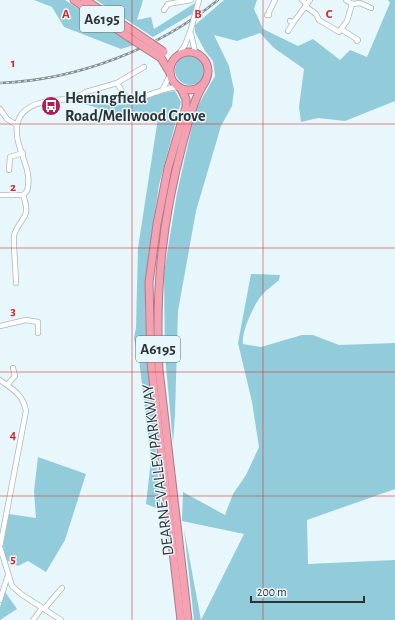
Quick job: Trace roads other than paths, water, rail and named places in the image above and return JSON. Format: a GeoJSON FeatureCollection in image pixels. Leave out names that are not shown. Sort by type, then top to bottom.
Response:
{"type":"FeatureCollection","features":[{"type":"Feature","properties":{"kind":"highway","name":"A6195"},"geometry":{"type":"LineString","coordinates":[[74,0],[133,35]]}},
{"type":"Feature","properties":{"kind":"highway","name":"A6195"},"geometry":{"type":"LineString","coordinates":[[85,0],[162,55],[173,82],[180,88]]}},
{"type":"Feature","properties":{"kind":"highway","name":"A6195"},"geometry":{"type":"LineString","coordinates":[[162,55],[178,55],[187,51],[195,52],[202,56],[208,64],[209,74],[205,82]]}},
{"type":"Feature","properties":{"kind":"highway"},"geometry":{"type":"LineString","coordinates":[[170,74],[171,64],[178,55]]}},
{"type":"Feature","properties":{"kind":"highway"},"geometry":{"type":"LineString","coordinates":[[180,88],[194,90],[205,82]]}},
{"type":"Feature","properties":{"kind":"highway","name":"DEARNE VALLEY PARKWAY"},"geometry":{"type":"LineString","coordinates":[[188,620],[159,370],[157,328],[158,279],[164,230],[175,171],[193,106],[205,82]]}},
{"type":"Feature","properties":{"kind":"highway","name":"DEARNE VALLEY PARKWAY"},"geometry":{"type":"LineString","coordinates":[[180,88],[186,100],[186,107],[168,168],[157,224],[149,282],[151,364],[181,620]]}},
{"type":"Feature","properties":{"kind":"street"},"geometry":{"type":"LineString","coordinates":[[164,10],[168,4],[191,0]]}},
{"type":"Feature","properties":{"kind":"street"},"geometry":{"type":"LineString","coordinates":[[178,55],[186,45],[199,0]]}},
{"type":"Feature","properties":{"kind":"street"},"geometry":{"type":"LineString","coordinates":[[267,15],[269,15],[275,0]]}},
{"type":"Feature","properties":{"kind":"street"},"geometry":{"type":"LineString","coordinates":[[302,0],[308,3],[319,20],[339,32],[347,21],[352,4]]}},
{"type":"Feature","properties":{"kind":"street"},"geometry":{"type":"LineString","coordinates":[[346,0],[352,4],[360,3],[370,8]]}},
{"type":"Feature","properties":{"kind":"street"},"geometry":{"type":"LineString","coordinates":[[288,31],[292,22],[308,3]]}},
{"type":"Feature","properties":{"kind":"street"},"geometry":{"type":"LineString","coordinates":[[341,29],[358,40],[357,42]]}},
{"type":"Feature","properties":{"kind":"street"},"geometry":{"type":"LineString","coordinates":[[191,30],[195,52]]}},
{"type":"Feature","properties":{"kind":"street"},"geometry":{"type":"LineString","coordinates":[[75,98],[86,92],[117,83],[144,67]]}},
{"type":"Feature","properties":{"kind":"street"},"geometry":{"type":"LineString","coordinates":[[163,89],[170,74]]}},
{"type":"Feature","properties":{"kind":"street"},"geometry":{"type":"LineString","coordinates":[[117,83],[127,99]]}},
{"type":"Feature","properties":{"kind":"street"},"geometry":{"type":"LineString","coordinates":[[23,195],[28,186],[22,154],[17,138],[17,125],[21,115],[33,106],[61,99],[127,99],[151,94],[163,89],[180,88]]}},
{"type":"Feature","properties":{"kind":"street"},"geometry":{"type":"LineString","coordinates":[[0,109],[7,119],[17,125]]}},
{"type":"Feature","properties":{"kind":"street"},"geometry":{"type":"LineString","coordinates":[[10,170],[10,158],[22,154]]}},
{"type":"Feature","properties":{"kind":"street"},"geometry":{"type":"LineString","coordinates":[[0,194],[23,195]]}},
{"type":"Feature","properties":{"kind":"street"},"geometry":{"type":"LineString","coordinates":[[16,283],[14,236],[26,215],[27,204],[23,195]]}},
{"type":"Feature","properties":{"kind":"street"},"geometry":{"type":"LineString","coordinates":[[0,326],[26,320],[38,322],[38,333]]}},
{"type":"Feature","properties":{"kind":"street"},"geometry":{"type":"LineString","coordinates":[[7,385],[15,376],[13,368]]}},
{"type":"Feature","properties":{"kind":"street"},"geometry":{"type":"LineString","coordinates":[[0,380],[20,395],[24,401],[26,410],[0,547],[12,586],[61,620]]}},
{"type":"Feature","properties":{"kind":"street"},"geometry":{"type":"LineString","coordinates":[[0,600],[8,575]]}},
{"type":"Feature","properties":{"kind":"street"},"geometry":{"type":"LineString","coordinates":[[33,620],[62,588]]}},
{"type":"Feature","properties":{"kind":"railway"},"geometry":{"type":"LineString","coordinates":[[0,83],[29,81],[58,76],[115,59],[143,47],[169,33],[195,18],[218,0]]}},
{"type":"Feature","properties":{"kind":"place","name":"Hemingfield Road/Mellwood Grove"},"geometry":{"type":"Point","coordinates":[51,106]}}]}
